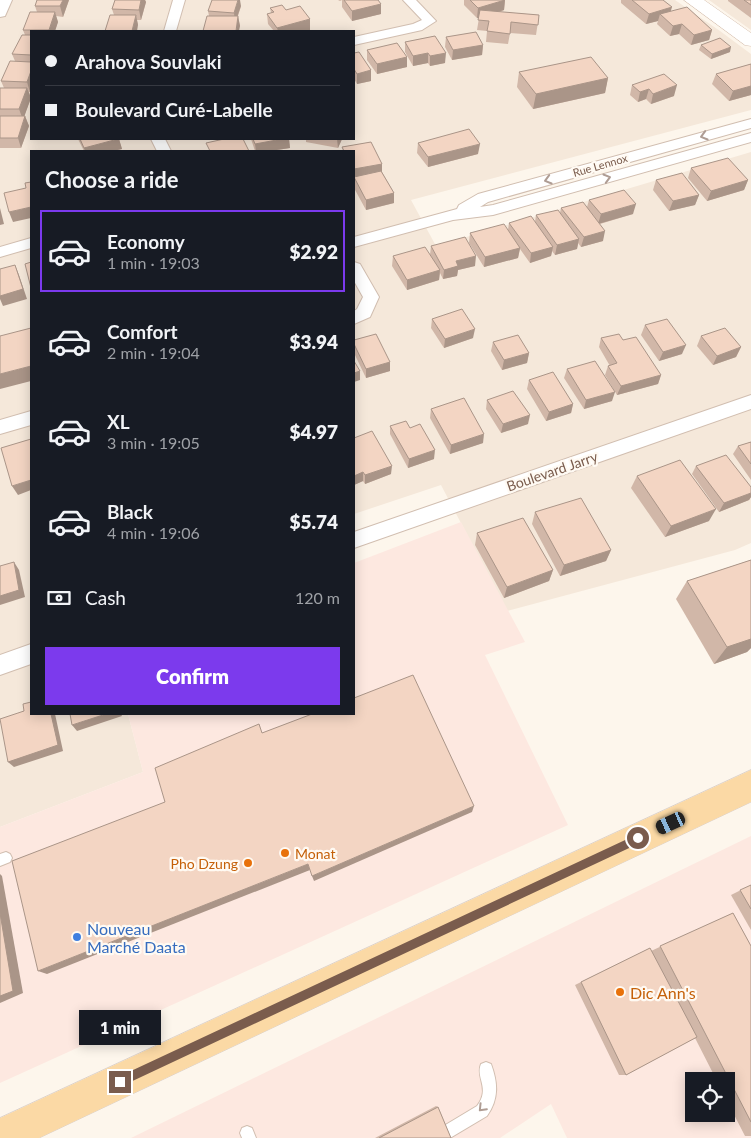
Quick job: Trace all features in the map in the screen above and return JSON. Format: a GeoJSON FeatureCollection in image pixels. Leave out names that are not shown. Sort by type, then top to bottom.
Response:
{"type":"FeatureCollection","features":[{"type":"Feature","properties":{"kind":"main road"},"geometry":{"type":"LineString","coordinates":[[0,1137],[751,786]]}},
{"type":"Feature","properties":{"kind":"street"},"geometry":{"type":"LineString","coordinates":[[0,13],[6,0]]}},
{"type":"Feature","properties":{"kind":"street"},"geometry":{"type":"LineString","coordinates":[[170,30],[179,0]]}},
{"type":"Feature","properties":{"kind":"street"},"geometry":{"type":"LineString","coordinates":[[355,41],[417,27],[430,22],[409,0]]}},
{"type":"Feature","properties":{"kind":"street"},"geometry":{"type":"LineString","coordinates":[[694,0],[751,41]]}},
{"type":"Feature","properties":{"kind":"street","name":"Rue Lennox"},"geometry":{"type":"LineString","coordinates":[[453,215],[483,198],[751,122]]}},
{"type":"Feature","properties":{"kind":"street","name":"Rue Lennox"},"geometry":{"type":"LineString","coordinates":[[355,242],[453,215],[493,210],[751,137]]}},
{"type":"Feature","properties":{"kind":"street"},"geometry":{"type":"LineString","coordinates":[[0,252],[30,243]]}},
{"type":"Feature","properties":{"kind":"street"},"geometry":{"type":"LineString","coordinates":[[355,270],[371,298],[364,313],[355,318]]}},
{"type":"Feature","properties":{"kind":"street","name":"Boulevard Jarry"},"geometry":{"type":"LineString","coordinates":[[355,540],[751,402]]}},
{"type":"Feature","properties":{"kind":"street"},"geometry":{"type":"LineString","coordinates":[[0,427],[30,418]]}},
{"type":"Feature","properties":{"kind":"street"},"geometry":{"type":"LineString","coordinates":[[0,665],[30,654]]}},
{"type":"Feature","properties":{"kind":"lane"},"geometry":{"type":"LineString","coordinates":[[438,1138],[482,1111],[488,1105],[490,1082],[486,1068]]}},
{"type":"Feature","properties":{"kind":"shaded area"},"geometry":{"type":"Polygon","coordinates":[[[0,0],[675,0],[751,54],[751,110],[411,200],[436,246],[751,152],[751,543],[735,550],[507,611],[441,485],[355,514],[355,150],[30,150],[30,715],[128,715],[143,772],[0,827],[0,0]]]}},
{"type":"Feature","properties":{"kind":"shaded area"},"geometry":{"type":"Polygon","coordinates":[[[709,0],[751,0],[751,30],[709,0]]]}},
{"type":"Feature","properties":{"kind":"shaded area"},"geometry":{"type":"Polygon","coordinates":[[[461,522],[525,642],[485,655],[568,825],[0,1083],[0,827],[143,772],[128,715],[355,715],[355,563],[461,522]]]}},
{"type":"Feature","properties":{"kind":"shaded area"},"geometry":{"type":"Polygon","coordinates":[[[751,836],[751,1138],[567,1138],[551,1104],[500,1138],[131,1138],[751,836]]]}},
{"type":"Feature","properties":{"kind":"building"},"geometry":{"type":"Polygon","coordinates":[[[37,0],[63,0],[60,6],[35,6],[37,0]]]}},
{"type":"Feature","properties":{"kind":"building"},"geometry":{"type":"Polygon","coordinates":[[[115,0],[141,0],[139,10],[112,9],[115,0]]]}},
{"type":"Feature","properties":{"kind":"building"},"geometry":{"type":"Polygon","coordinates":[[[212,0],[238,0],[234,13],[208,11],[212,0]]]}},
{"type":"Feature","properties":{"kind":"building"},"geometry":{"type":"Polygon","coordinates":[[[344,0],[378,0],[381,4],[352,11],[344,0]]]}},
{"type":"Feature","properties":{"kind":"building"},"geometry":{"type":"Polygon","coordinates":[[[470,0],[505,0],[478,8],[470,0]]]}},
{"type":"Feature","properties":{"kind":"building"},"geometry":{"type":"Polygon","coordinates":[[[632,0],[663,0],[672,7],[649,14],[632,0]]]}},
{"type":"Feature","properties":{"kind":"building"},"geometry":{"type":"Polygon","coordinates":[[[744,0],[751,0],[751,5],[744,0]]]}},
{"type":"Feature","properties":{"kind":"building"},"geometry":{"type":"Polygon","coordinates":[[[282,5],[286,10],[300,6],[310,19],[277,28],[267,14],[274,12],[270,8],[282,5]]]}},
{"type":"Feature","properties":{"kind":"building"},"geometry":{"type":"Polygon","coordinates":[[[687,7],[712,30],[694,35],[682,24],[673,26],[660,14],[687,7]]]}},
{"type":"Feature","properties":{"kind":"building"},"geometry":{"type":"Polygon","coordinates":[[[480,10],[539,15],[538,25],[511,22],[510,34],[487,31],[489,21],[478,20],[480,10]]]}},
{"type":"Feature","properties":{"kind":"building"},"geometry":{"type":"Polygon","coordinates":[[[30,12],[55,12],[49,30],[23,30],[30,12]]]}},
{"type":"Feature","properties":{"kind":"building"},"geometry":{"type":"Polygon","coordinates":[[[110,15],[136,15],[132,30],[105,30],[110,15]]]}},
{"type":"Feature","properties":{"kind":"building"},"geometry":{"type":"Polygon","coordinates":[[[207,16],[238,16],[236,30],[203,30],[207,16]]]}},
{"type":"Feature","properties":{"kind":"building"},"geometry":{"type":"Polygon","coordinates":[[[476,32],[483,45],[453,50],[446,37],[476,32]]]}},
{"type":"Feature","properties":{"kind":"building"},"geometry":{"type":"Polygon","coordinates":[[[22,35],[30,35],[30,55],[12,54],[22,35]]]}},
{"type":"Feature","properties":{"kind":"building"},"geometry":{"type":"Polygon","coordinates":[[[435,36],[446,53],[430,56],[428,53],[413,56],[405,42],[435,36]]]}},
{"type":"Feature","properties":{"kind":"building"},"geometry":{"type":"Polygon","coordinates":[[[720,38],[731,47],[712,54],[701,45],[720,38]]]}},
{"type":"Feature","properties":{"kind":"building"},"geometry":{"type":"Polygon","coordinates":[[[397,43],[407,57],[377,64],[367,50],[397,43]]]}},
{"type":"Feature","properties":{"kind":"building"},"geometry":{"type":"Polygon","coordinates":[[[359,52],[371,70],[357,74],[355,71],[355,53],[359,52]]]}},
{"type":"Feature","properties":{"kind":"building"},"geometry":{"type":"Polygon","coordinates":[[[591,57],[608,78],[536,94],[519,72],[591,57]]]}},
{"type":"Feature","properties":{"kind":"building"},"geometry":{"type":"Polygon","coordinates":[[[10,61],[30,62],[30,74],[27,82],[1,81],[10,61]]]}},
{"type":"Feature","properties":{"kind":"building"},"geometry":{"type":"Polygon","coordinates":[[[751,64],[751,86],[733,91],[716,74],[751,64]]]}},
{"type":"Feature","properties":{"kind":"building"},"geometry":{"type":"Polygon","coordinates":[[[664,74],[677,85],[653,94],[649,89],[640,92],[632,85],[664,74]]]}},
{"type":"Feature","properties":{"kind":"building"},"geometry":{"type":"Polygon","coordinates":[[[0,88],[27,88],[19,109],[0,109],[0,88]]]}},
{"type":"Feature","properties":{"kind":"building"},"geometry":{"type":"Polygon","coordinates":[[[0,116],[25,116],[18,138],[0,138],[0,116]]]}},
{"type":"Feature","properties":{"kind":"building"},"geometry":{"type":"Polygon","coordinates":[[[469,129],[480,144],[428,157],[418,143],[469,129]]]}},
{"type":"Feature","properties":{"kind":"building"},"geometry":{"type":"Polygon","coordinates":[[[80,140],[114,140],[84,148],[80,140]]]}},
{"type":"Feature","properties":{"kind":"building"},"geometry":{"type":"Polygon","coordinates":[[[220,140],[244,140],[248,150],[210,150],[206,143],[220,140]]]}},
{"type":"Feature","properties":{"kind":"building"},"geometry":{"type":"Polygon","coordinates":[[[253,140],[277,140],[255,144],[253,140]]]}},
{"type":"Feature","properties":{"kind":"building"},"geometry":{"type":"Polygon","coordinates":[[[371,142],[382,164],[355,169],[355,150],[344,150],[342,147],[371,142]]]}},
{"type":"Feature","properties":{"kind":"building"},"geometry":{"type":"Polygon","coordinates":[[[728,158],[748,180],[711,191],[691,168],[728,158]]]}},
{"type":"Feature","properties":{"kind":"building"},"geometry":{"type":"Polygon","coordinates":[[[381,171],[394,193],[366,200],[355,177],[381,171]]]}},
{"type":"Feature","properties":{"kind":"building"},"geometry":{"type":"Polygon","coordinates":[[[682,173],[699,195],[673,201],[656,180],[682,173]]]}},
{"type":"Feature","properties":{"kind":"building"},"geometry":{"type":"Polygon","coordinates":[[[30,182],[30,207],[9,212],[4,193],[26,188],[25,183],[30,182]]]}},
{"type":"Feature","properties":{"kind":"building"},"geometry":{"type":"Polygon","coordinates":[[[624,190],[636,204],[601,214],[589,200],[624,190]]]}},
{"type":"Feature","properties":{"kind":"building"},"geometry":{"type":"Polygon","coordinates":[[[583,202],[605,231],[584,237],[561,208],[583,202]]]}},
{"type":"Feature","properties":{"kind":"building"},"geometry":{"type":"Polygon","coordinates":[[[558,210],[579,239],[557,245],[536,215],[558,210]]]}},
{"type":"Feature","properties":{"kind":"building"},"geometry":{"type":"Polygon","coordinates":[[[531,216],[553,247],[531,253],[509,223],[531,216]]]}},
{"type":"Feature","properties":{"kind":"building"},"geometry":{"type":"Polygon","coordinates":[[[504,224],[520,248],[485,257],[470,233],[504,224]]]}},
{"type":"Feature","properties":{"kind":"building"},"geometry":{"type":"Polygon","coordinates":[[[465,237],[476,256],[456,261],[458,266],[444,270],[431,246],[465,237]]]}},
{"type":"Feature","properties":{"kind":"building"},"geometry":{"type":"Polygon","coordinates":[[[425,247],[440,270],[407,280],[393,256],[425,247]]]}},
{"type":"Feature","properties":{"kind":"building"},"geometry":{"type":"Polygon","coordinates":[[[30,262],[30,284],[25,264],[30,262]]]}},
{"type":"Feature","properties":{"kind":"building"},"geometry":{"type":"Polygon","coordinates":[[[15,265],[23,289],[0,296],[0,269],[15,265]]]}},
{"type":"Feature","properties":{"kind":"building"},"geometry":{"type":"Polygon","coordinates":[[[462,309],[475,329],[445,339],[432,319],[462,309]]]}},
{"type":"Feature","properties":{"kind":"building"},"geometry":{"type":"Polygon","coordinates":[[[667,319],[686,345],[663,352],[645,325],[667,319]]]}},
{"type":"Feature","properties":{"kind":"building"},"geometry":{"type":"Polygon","coordinates":[[[30,328],[30,366],[0,374],[0,336],[30,328]]]}},
{"type":"Feature","properties":{"kind":"building"},"geometry":{"type":"Polygon","coordinates":[[[725,328],[741,347],[717,356],[701,336],[725,328]]]}},
{"type":"Feature","properties":{"kind":"building"},"geometry":{"type":"Polygon","coordinates":[[[376,334],[390,362],[366,369],[355,346],[355,340],[376,334]]]}},
{"type":"Feature","properties":{"kind":"building"},"geometry":{"type":"Polygon","coordinates":[[[619,334],[623,340],[636,337],[661,375],[621,386],[608,366],[617,363],[601,338],[619,334]]]}},
{"type":"Feature","properties":{"kind":"building"},"geometry":{"type":"Polygon","coordinates":[[[518,335],[529,353],[504,360],[493,342],[518,335]]]}},
{"type":"Feature","properties":{"kind":"building"},"geometry":{"type":"Polygon","coordinates":[[[595,361],[615,392],[586,400],[567,369],[595,361]]]}},
{"type":"Feature","properties":{"kind":"building"},"geometry":{"type":"Polygon","coordinates":[[[355,363],[360,371],[355,373],[355,363]]]}},
{"type":"Feature","properties":{"kind":"building"},"geometry":{"type":"Polygon","coordinates":[[[553,372],[573,404],[549,412],[529,380],[553,372]]]}},
{"type":"Feature","properties":{"kind":"building"},"geometry":{"type":"Polygon","coordinates":[[[513,391],[530,415],[503,424],[487,400],[513,391]]]}},
{"type":"Feature","properties":{"kind":"building"},"geometry":{"type":"Polygon","coordinates":[[[464,398],[484,434],[451,445],[431,409],[464,398]]]}},
{"type":"Feature","properties":{"kind":"building"},"geometry":{"type":"Polygon","coordinates":[[[406,421],[410,428],[420,424],[435,450],[409,459],[390,426],[406,421]]]}},
{"type":"Feature","properties":{"kind":"building"},"geometry":{"type":"Polygon","coordinates":[[[372,431],[392,466],[365,475],[363,472],[355,476],[355,438],[372,431]]]}},
{"type":"Feature","properties":{"kind":"building"},"geometry":{"type":"Polygon","coordinates":[[[30,439],[30,480],[12,486],[1,448],[30,439]]]}},
{"type":"Feature","properties":{"kind":"building"},"geometry":{"type":"Polygon","coordinates":[[[751,442],[751,464],[738,446],[751,442]]]}},
{"type":"Feature","properties":{"kind":"building"},"geometry":{"type":"Polygon","coordinates":[[[726,455],[751,487],[751,493],[724,503],[696,466],[726,455]]]}},
{"type":"Feature","properties":{"kind":"building"},"geometry":{"type":"Polygon","coordinates":[[[680,460],[716,509],[671,526],[637,476],[680,460]]]}},
{"type":"Feature","properties":{"kind":"building"},"geometry":{"type":"Polygon","coordinates":[[[581,498],[611,550],[564,565],[535,512],[581,498]]]}},
{"type":"Feature","properties":{"kind":"building"},"geometry":{"type":"Polygon","coordinates":[[[523,518],[553,570],[507,587],[477,533],[523,518]]]}},
{"type":"Feature","properties":{"kind":"building"},"geometry":{"type":"Polygon","coordinates":[[[751,560],[751,639],[727,647],[687,581],[751,560]]]}},
{"type":"Feature","properties":{"kind":"building"},"geometry":{"type":"Polygon","coordinates":[[[14,562],[19,590],[0,596],[0,566],[14,562]]]}},
{"type":"Feature","properties":{"kind":"building"},"geometry":{"type":"Polygon","coordinates":[[[413,675],[474,806],[312,876],[308,864],[38,971],[12,861],[165,802],[155,768],[259,724],[262,733],[309,715],[355,715],[355,698],[413,675]]]}},
{"type":"Feature","properties":{"kind":"building"},"geometry":{"type":"Polygon","coordinates":[[[30,702],[30,715],[51,715],[58,745],[8,762],[0,719],[24,711],[23,704],[30,702]]]}},
{"type":"Feature","properties":{"kind":"building"},"geometry":{"type":"Polygon","coordinates":[[[70,715],[103,715],[72,725],[70,715]]]}},
{"type":"Feature","properties":{"kind":"building"},"geometry":{"type":"Polygon","coordinates":[[[751,885],[751,909],[740,890],[751,885]]]}},
{"type":"Feature","properties":{"kind":"building"},"geometry":{"type":"Polygon","coordinates":[[[0,913],[13,991],[0,996],[0,913]]]}},
{"type":"Feature","properties":{"kind":"building"},"geometry":{"type":"Polygon","coordinates":[[[733,913],[751,946],[751,1122],[735,1091],[735,1072],[725,1072],[660,946],[733,913]]]}},
{"type":"Feature","properties":{"kind":"building"},"geometry":{"type":"Polygon","coordinates":[[[650,948],[697,1037],[626,1075],[581,982],[650,948]]]}},
{"type":"Feature","properties":{"kind":"building"},"geometry":{"type":"Polygon","coordinates":[[[438,1107],[451,1138],[379,1138],[438,1107]]]}},
{"type":"Feature","properties":{"kind":"place","name":"Monat"},"geometry":{"type":"Point","coordinates":[285,853]}},
{"type":"Feature","properties":{"kind":"place","name":"Pho Dzung"},"geometry":{"type":"Point","coordinates":[248,863]}},
{"type":"Feature","properties":{"kind":"place","name":"Nouveau Marché Daata"},"geometry":{"type":"Point","coordinates":[77,937]}},
{"type":"Feature","properties":{"kind":"place","name":"Dic Ann's"},"geometry":{"type":"Point","coordinates":[620,992]}},
{"type":"Feature","properties":{"kind":"route"},"geometry":{"type":"LineString","coordinates":[[120,1082],[638,838]]}}]}
